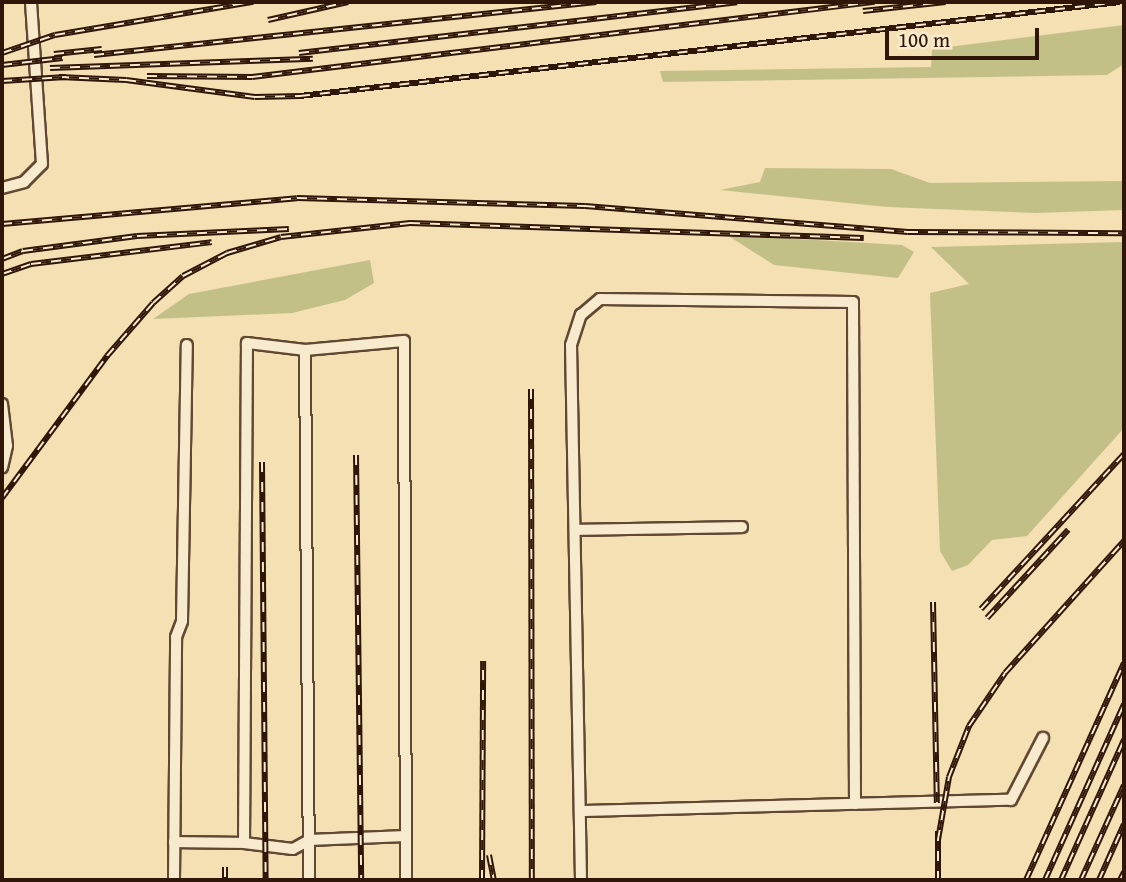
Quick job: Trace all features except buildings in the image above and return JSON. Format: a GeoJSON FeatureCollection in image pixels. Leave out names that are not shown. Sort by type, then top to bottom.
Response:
{"type":"FeatureCollection","features":[{"type":"Feature","properties":{"kind":"street"},"geometry":{"type":"LineString","coordinates":[[2,188],[24,182],[42,164],[31,2]]}},
{"type":"Feature","properties":{"kind":"street"},"geometry":{"type":"LineString","coordinates":[[581,880],[571,345],[581,315],[600,299],[853,302],[855,804]]}},
{"type":"Feature","properties":{"kind":"street"},"geometry":{"type":"LineString","coordinates":[[244,843],[247,344],[305,350],[404,341],[406,880]]}},
{"type":"Feature","properties":{"kind":"street"},"geometry":{"type":"LineString","coordinates":[[174,880],[176,638],[182,621],[187,345]]}},
{"type":"Feature","properties":{"kind":"street"},"geometry":{"type":"LineString","coordinates":[[305,350],[309,880]]}},
{"type":"Feature","properties":{"kind":"street"},"geometry":{"type":"LineString","coordinates":[[2,404],[7,446],[2,467]]}},
{"type":"Feature","properties":{"kind":"street"},"geometry":{"type":"LineString","coordinates":[[575,530],[742,527]]}},
{"type":"Feature","properties":{"kind":"street"},"geometry":{"type":"LineString","coordinates":[[580,811],[1011,800],[1043,738]]}},
{"type":"Feature","properties":{"kind":"street"},"geometry":{"type":"LineString","coordinates":[[174,842],[244,843],[293,849],[309,840],[406,836]]}},
{"type":"Feature","properties":{"kind":"shaded area"},"geometry":{"type":"Polygon","coordinates":[[[1124,25],[1124,64],[1107,75],[663,82],[660,71],[931,67],[932,49],[1124,25]]]}},
{"type":"Feature","properties":{"kind":"shaded area"},"geometry":{"type":"Polygon","coordinates":[[[765,168],[891,169],[930,183],[1124,181],[1124,210],[1035,213],[887,207],[720,190],[760,182],[765,168]]]}},
{"type":"Feature","properties":{"kind":"shaded area"},"geometry":{"type":"Polygon","coordinates":[[[727,235],[902,245],[914,252],[898,278],[774,265],[727,235]]]}},
{"type":"Feature","properties":{"kind":"shaded area"},"geometry":{"type":"Polygon","coordinates":[[[1124,242],[1124,428],[1027,536],[992,540],[968,565],[952,571],[940,551],[930,293],[969,284],[931,247],[1124,242]]]}},
{"type":"Feature","properties":{"kind":"shaded area"},"geometry":{"type":"Polygon","coordinates":[[[370,260],[374,283],[345,300],[292,313],[153,319],[189,294],[370,260]]]}},
{"type":"Feature","properties":{"kind":"railway"},"geometry":{"type":"LineString","coordinates":[[2,53],[55,35],[253,2]]}},
{"type":"Feature","properties":{"kind":"railway"},"geometry":{"type":"LineString","coordinates":[[268,20],[348,2]]}},
{"type":"Feature","properties":{"kind":"railway"},"geometry":{"type":"LineString","coordinates":[[94,55],[596,2]]}},
{"type":"Feature","properties":{"kind":"railway"},"geometry":{"type":"LineString","coordinates":[[299,53],[737,2]]}},
{"type":"Feature","properties":{"kind":"railway"},"geometry":{"type":"LineString","coordinates":[[147,76],[252,77],[874,2]]}},
{"type":"Feature","properties":{"kind":"railway"},"geometry":{"type":"LineString","coordinates":[[863,11],[946,2]]}},
{"type":"Feature","properties":{"kind":"railway"},"geometry":{"type":"LineString","coordinates":[[59,77],[126,80],[255,97],[300,96],[1120,2]]}},
{"type":"Feature","properties":{"kind":"railway"},"geometry":{"type":"LineString","coordinates":[[54,54],[102,49]]}},
{"type":"Feature","properties":{"kind":"railway"},"geometry":{"type":"LineString","coordinates":[[2,65],[63,58]]}},
{"type":"Feature","properties":{"kind":"railway"},"geometry":{"type":"LineString","coordinates":[[50,68],[313,59]]}},
{"type":"Feature","properties":{"kind":"railway"},"geometry":{"type":"LineString","coordinates":[[2,81],[66,77]]}},
{"type":"Feature","properties":{"kind":"railway"},"geometry":{"type":"LineString","coordinates":[[2,224],[297,198],[585,206],[908,232],[1124,233]]}},
{"type":"Feature","properties":{"kind":"railway"},"geometry":{"type":"LineString","coordinates":[[2,498],[107,356],[153,303],[183,276],[227,253],[281,237],[410,223],[864,238]]}},
{"type":"Feature","properties":{"kind":"railway"},"geometry":{"type":"LineString","coordinates":[[2,259],[23,251],[137,236],[289,229]]}},
{"type":"Feature","properties":{"kind":"railway"},"geometry":{"type":"LineString","coordinates":[[2,274],[31,264],[212,242]]}},
{"type":"Feature","properties":{"kind":"railway"},"geometry":{"type":"LineString","coordinates":[[531,389],[532,880]]}},
{"type":"Feature","properties":{"kind":"railway"},"geometry":{"type":"LineString","coordinates":[[981,609],[1124,454]]}},
{"type":"Feature","properties":{"kind":"railway"},"geometry":{"type":"LineString","coordinates":[[356,455],[361,880]]}},
{"type":"Feature","properties":{"kind":"railway"},"geometry":{"type":"LineString","coordinates":[[262,462],[266,880]]}},
{"type":"Feature","properties":{"kind":"railway"},"geometry":{"type":"LineString","coordinates":[[987,618],[1068,530]]}},
{"type":"Feature","properties":{"kind":"railway"},"geometry":{"type":"LineString","coordinates":[[938,840],[949,777],[969,726],[1005,673],[1124,541]]}},
{"type":"Feature","properties":{"kind":"railway"},"geometry":{"type":"LineString","coordinates":[[933,602],[937,803]]}},
{"type":"Feature","properties":{"kind":"railway"},"geometry":{"type":"LineString","coordinates":[[482,880],[483,661]]}},
{"type":"Feature","properties":{"kind":"railway"},"geometry":{"type":"LineString","coordinates":[[1026,880],[1124,663]]}},
{"type":"Feature","properties":{"kind":"railway"},"geometry":{"type":"LineString","coordinates":[[1045,880],[1124,704]]}},
{"type":"Feature","properties":{"kind":"railway"},"geometry":{"type":"LineString","coordinates":[[1061,880],[1124,740]]}},
{"type":"Feature","properties":{"kind":"railway"},"geometry":{"type":"LineString","coordinates":[[1081,880],[1124,785]]}},
{"type":"Feature","properties":{"kind":"railway"},"geometry":{"type":"LineString","coordinates":[[1099,880],[1124,824]]}},
{"type":"Feature","properties":{"kind":"railway"},"geometry":{"type":"LineString","coordinates":[[938,831],[938,880]]}},
{"type":"Feature","properties":{"kind":"railway"},"geometry":{"type":"LineString","coordinates":[[489,855],[494,880]]}},
{"type":"Feature","properties":{"kind":"railway"},"geometry":{"type":"LineString","coordinates":[[225,867],[225,880]]}},
{"type":"Feature","properties":{"kind":"railway"},"geometry":{"type":"LineString","coordinates":[[1120,880],[1124,872]]}}]}
